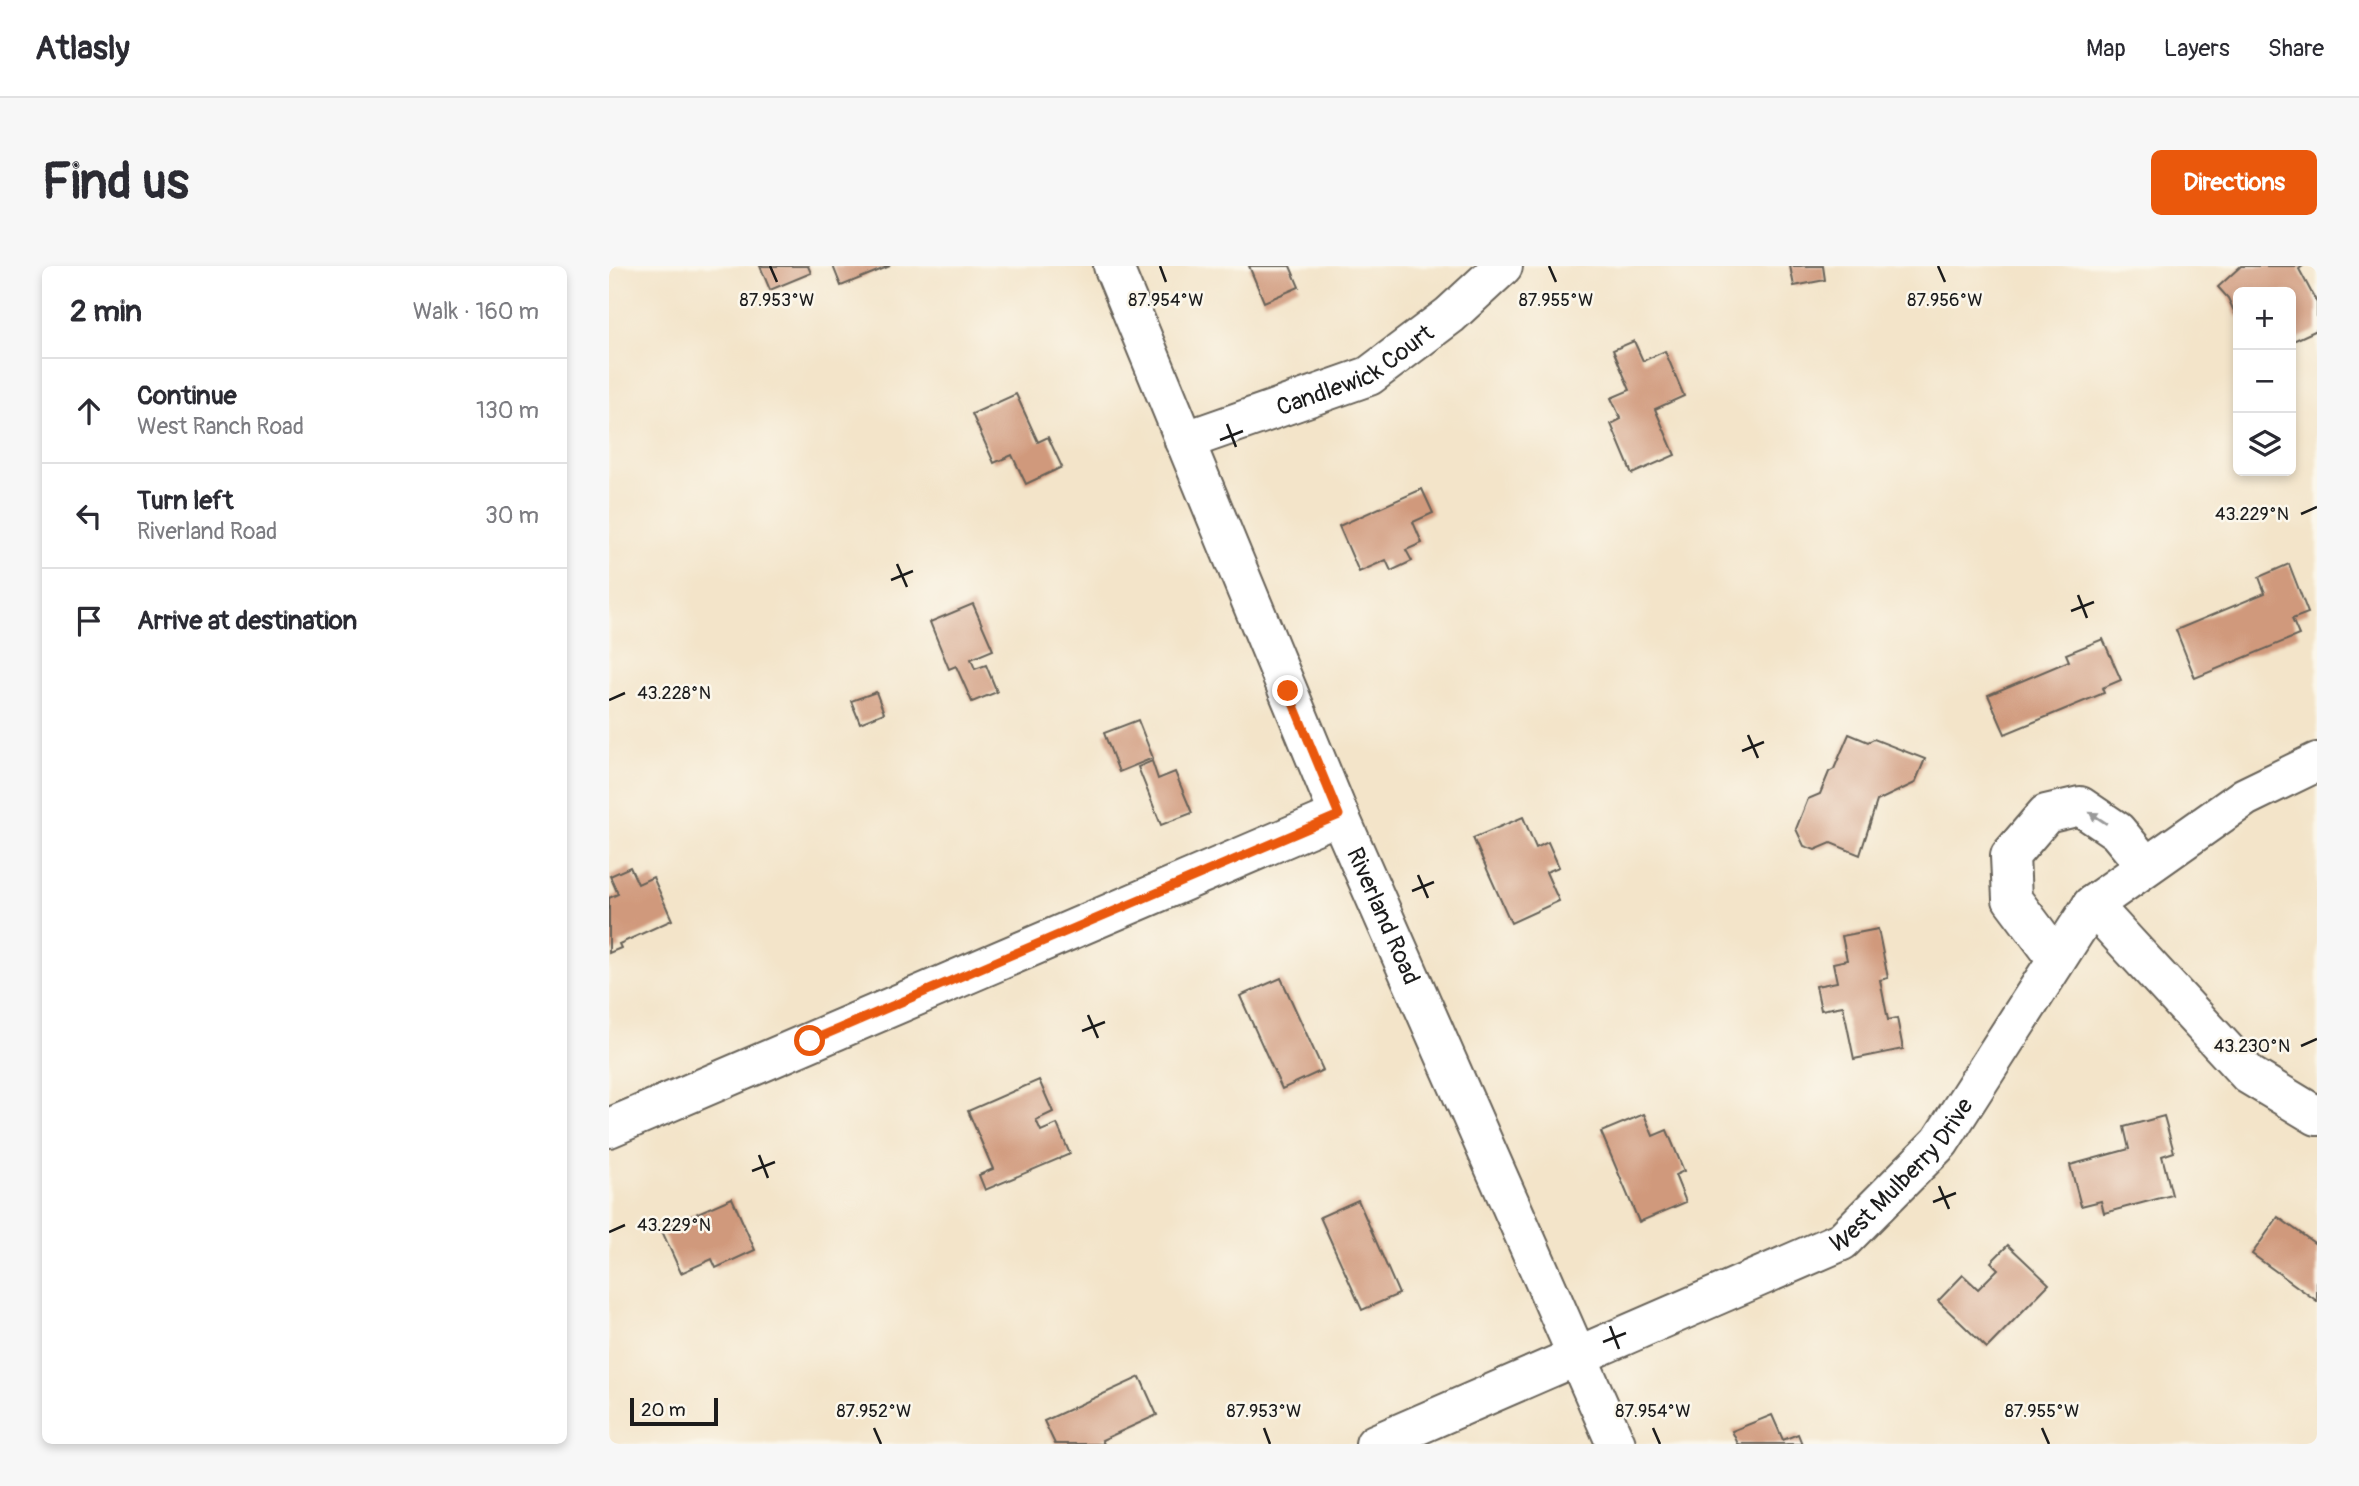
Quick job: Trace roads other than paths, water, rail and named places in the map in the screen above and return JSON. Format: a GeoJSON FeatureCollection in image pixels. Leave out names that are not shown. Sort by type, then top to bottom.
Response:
{"type":"FeatureCollection","features":[{"type":"Feature","properties":{"kind":"street","name":"Riverland Road"},"geometry":{"type":"LineString","coordinates":[[1112,266],[1339,815],[1616,1444]]}},
{"type":"Feature","properties":{"kind":"street","name":"Candlewick Court"},"geometry":{"type":"LineString","coordinates":[[1184,441],[1369,376],[1450,315],[1503,266]]}},
{"type":"Feature","properties":{"kind":"street","name":"West Mulberry Drive"},"geometry":{"type":"LineString","coordinates":[[1375,1444],[1842,1241],[1940,1142],[2092,905],[2245,797],[2317,762]]}},
{"type":"Feature","properties":{"kind":"street"},"geometry":{"type":"LineString","coordinates":[[2057,959],[2012,898],[2010,856],[2046,814],[2080,806],[2117,831],[2146,866]]}},
{"type":"Feature","properties":{"kind":"street"},"geometry":{"type":"LineString","coordinates":[[609,1128],[1339,815]]}},
{"type":"Feature","properties":{"kind":"street"},"geometry":{"type":"LineString","coordinates":[[2092,905],[2249,1075],[2317,1116]]}}]}
